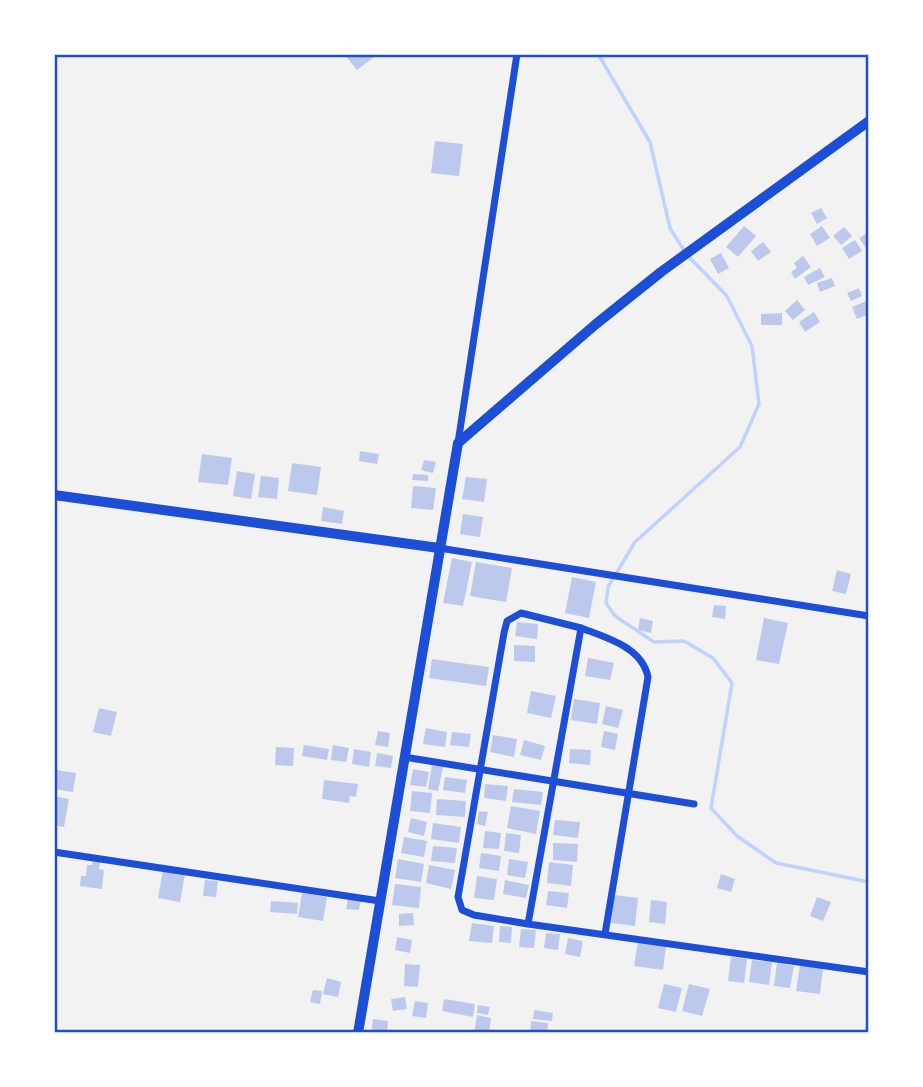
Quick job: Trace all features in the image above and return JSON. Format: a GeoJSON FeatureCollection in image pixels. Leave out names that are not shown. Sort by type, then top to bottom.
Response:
{"type":"FeatureCollection","features":[{"type":"Feature","properties":{"kind":"street"},"geometry":{"type":"LineString","coordinates":[[358,1033],[458,443],[517,54]]}},
{"type":"Feature","properties":{"kind":"street"},"geometry":{"type":"LineString","coordinates":[[458,443],[596,324],[661,272],[869,121]]}},
{"type":"Feature","properties":{"kind":"street"},"geometry":{"type":"LineString","coordinates":[[54,495],[439,548],[869,616]]}},
{"type":"Feature","properties":{"kind":"street"},"geometry":{"type":"LineString","coordinates":[[605,934],[646,692],[645,666],[641,658],[614,641],[581,628],[521,613],[507,621],[458,905],[474,915],[528,924],[869,972]]}},
{"type":"Feature","properties":{"kind":"street"},"geometry":{"type":"LineString","coordinates":[[528,924],[581,628]]}},
{"type":"Feature","properties":{"kind":"street"},"geometry":{"type":"LineString","coordinates":[[404,757],[694,804]]}},
{"type":"Feature","properties":{"kind":"street"},"geometry":{"type":"LineString","coordinates":[[54,852],[380,901]]}},
{"type":"Feature","properties":{"kind":"building"},"geometry":{"type":"Polygon","coordinates":[[[344,54],[372,54],[374,57],[357,70],[344,54]]]}},
{"type":"Feature","properties":{"kind":"building"},"geometry":{"type":"Polygon","coordinates":[[[435,141],[463,144],[459,176],[431,173],[435,141]]]}},
{"type":"Feature","properties":{"kind":"building"},"geometry":{"type":"Polygon","coordinates":[[[821,208],[827,218],[817,224],[811,213],[821,208]]]}},
{"type":"Feature","properties":{"kind":"building"},"geometry":{"type":"Polygon","coordinates":[[[744,226],[756,236],[738,257],[726,247],[744,226]]]}},
{"type":"Feature","properties":{"kind":"building"},"geometry":{"type":"Polygon","coordinates":[[[822,226],[830,238],[817,246],[810,234],[822,226]]]}},
{"type":"Feature","properties":{"kind":"building"},"geometry":{"type":"Polygon","coordinates":[[[844,227],[852,236],[841,245],[833,236],[844,227]]]}},
{"type":"Feature","properties":{"kind":"building"},"geometry":{"type":"Polygon","coordinates":[[[869,232],[869,252],[859,238],[869,232]]]}},
{"type":"Feature","properties":{"kind":"building"},"geometry":{"type":"Polygon","coordinates":[[[855,240],[862,251],[849,259],[842,248],[855,240]]]}},
{"type":"Feature","properties":{"kind":"building"},"geometry":{"type":"Polygon","coordinates":[[[763,242],[771,252],[758,261],[751,251],[763,242]]]}},
{"type":"Feature","properties":{"kind":"building"},"geometry":{"type":"Polygon","coordinates":[[[721,253],[729,268],[718,274],[710,259],[721,253]]]}},
{"type":"Feature","properties":{"kind":"building"},"geometry":{"type":"Polygon","coordinates":[[[803,256],[811,267],[795,279],[791,272],[797,268],[794,263],[803,256]]]}},
{"type":"Feature","properties":{"kind":"building"},"geometry":{"type":"Polygon","coordinates":[[[820,268],[825,277],[808,285],[804,277],[820,268]]]}},
{"type":"Feature","properties":{"kind":"building"},"geometry":{"type":"Polygon","coordinates":[[[832,278],[835,286],[820,292],[817,283],[832,278]]]}},
{"type":"Feature","properties":{"kind":"building"},"geometry":{"type":"Polygon","coordinates":[[[859,288],[862,296],[851,301],[847,293],[859,288]]]}},
{"type":"Feature","properties":{"kind":"building"},"geometry":{"type":"Polygon","coordinates":[[[797,300],[805,310],[793,320],[785,311],[797,300]]]}},
{"type":"Feature","properties":{"kind":"building"},"geometry":{"type":"Polygon","coordinates":[[[869,300],[869,314],[857,319],[852,307],[869,300]]]}},
{"type":"Feature","properties":{"kind":"building"},"geometry":{"type":"Polygon","coordinates":[[[814,312],[820,322],[805,332],[799,322],[814,312]]]}},
{"type":"Feature","properties":{"kind":"building"},"geometry":{"type":"Polygon","coordinates":[[[782,313],[782,325],[761,325],[761,314],[782,313]]]}},
{"type":"Feature","properties":{"kind":"building"},"geometry":{"type":"Polygon","coordinates":[[[360,451],[379,454],[377,464],[359,461],[360,451]]]}},
{"type":"Feature","properties":{"kind":"building"},"geometry":{"type":"Polygon","coordinates":[[[202,454],[232,458],[228,485],[198,482],[202,454]]]}},
{"type":"Feature","properties":{"kind":"building"},"geometry":{"type":"Polygon","coordinates":[[[424,460],[436,462],[433,473],[421,470],[424,460]]]}},
{"type":"Feature","properties":{"kind":"building"},"geometry":{"type":"Polygon","coordinates":[[[292,463],[321,467],[317,495],[288,491],[292,463]]]}},
{"type":"Feature","properties":{"kind":"building"},"geometry":{"type":"Polygon","coordinates":[[[237,471],[255,474],[251,499],[233,496],[237,471]]]}},
{"type":"Feature","properties":{"kind":"building"},"geometry":{"type":"Polygon","coordinates":[[[413,474],[428,475],[428,481],[412,480],[413,474]]]}},
{"type":"Feature","properties":{"kind":"building"},"geometry":{"type":"Polygon","coordinates":[[[261,476],[279,478],[277,499],[258,497],[261,476]]]}},
{"type":"Feature","properties":{"kind":"building"},"geometry":{"type":"Polygon","coordinates":[[[466,477],[487,479],[484,502],[462,499],[466,477]]]}},
{"type":"Feature","properties":{"kind":"building"},"geometry":{"type":"Polygon","coordinates":[[[413,486],[436,488],[433,510],[411,508],[413,486]]]}},
{"type":"Feature","properties":{"kind":"building"},"geometry":{"type":"Polygon","coordinates":[[[323,507],[344,511],[342,524],[321,521],[323,507]]]}},
{"type":"Feature","properties":{"kind":"building"},"geometry":{"type":"Polygon","coordinates":[[[463,514],[483,517],[480,537],[460,534],[463,514]]]}},
{"type":"Feature","properties":{"kind":"building"},"geometry":{"type":"Polygon","coordinates":[[[452,558],[472,562],[463,606],[443,603],[452,558]]]}},
{"type":"Feature","properties":{"kind":"building"},"geometry":{"type":"Polygon","coordinates":[[[476,562],[512,568],[506,602],[470,596],[476,562]]]}},
{"type":"Feature","properties":{"kind":"building"},"geometry":{"type":"Polygon","coordinates":[[[837,570],[851,574],[846,594],[832,591],[837,570]]]}},
{"type":"Feature","properties":{"kind":"building"},"geometry":{"type":"Polygon","coordinates":[[[572,577],[596,582],[589,618],[565,613],[572,577]]]}},
{"type":"Feature","properties":{"kind":"building"},"geometry":{"type":"Polygon","coordinates":[[[714,605],[726,606],[725,619],[712,617],[714,605]]]}},
{"type":"Feature","properties":{"kind":"building"},"geometry":{"type":"Polygon","coordinates":[[[640,618],[653,621],[651,633],[638,630],[640,618]]]}},
{"type":"Feature","properties":{"kind":"building"},"geometry":{"type":"Polygon","coordinates":[[[764,618],[788,623],[779,664],[756,660],[764,618]]]}},
{"type":"Feature","properties":{"kind":"building"},"geometry":{"type":"Polygon","coordinates":[[[517,622],[538,624],[537,639],[515,636],[517,622]]]}},
{"type":"Feature","properties":{"kind":"building"},"geometry":{"type":"Polygon","coordinates":[[[514,645],[535,646],[535,662],[514,661],[514,645]]]}},
{"type":"Feature","properties":{"kind":"building"},"geometry":{"type":"Polygon","coordinates":[[[588,658],[614,663],[610,680],[585,676],[588,658]]]}},
{"type":"Feature","properties":{"kind":"building"},"geometry":{"type":"Polygon","coordinates":[[[432,659],[489,667],[486,686],[429,678],[432,659]]]}},
{"type":"Feature","properties":{"kind":"building"},"geometry":{"type":"Polygon","coordinates":[[[531,691],[556,696],[551,718],[527,713],[531,691]]]}},
{"type":"Feature","properties":{"kind":"building"},"geometry":{"type":"Polygon","coordinates":[[[574,699],[600,703],[597,724],[571,720],[574,699]]]}},
{"type":"Feature","properties":{"kind":"building"},"geometry":{"type":"Polygon","coordinates":[[[606,706],[623,710],[618,728],[602,724],[606,706]]]}},
{"type":"Feature","properties":{"kind":"building"},"geometry":{"type":"Polygon","coordinates":[[[99,708],[117,712],[111,736],[93,732],[99,708]]]}},
{"type":"Feature","properties":{"kind":"building"},"geometry":{"type":"Polygon","coordinates":[[[426,728],[447,732],[445,747],[423,744],[426,728]]]}},
{"type":"Feature","properties":{"kind":"building"},"geometry":{"type":"Polygon","coordinates":[[[378,731],[390,733],[388,747],[375,745],[378,731]]]}},
{"type":"Feature","properties":{"kind":"building"},"geometry":{"type":"Polygon","coordinates":[[[604,731],[618,734],[615,750],[601,747],[604,731]]]}},
{"type":"Feature","properties":{"kind":"building"},"geometry":{"type":"Polygon","coordinates":[[[452,732],[471,734],[469,747],[450,745],[452,732]]]}},
{"type":"Feature","properties":{"kind":"building"},"geometry":{"type":"Polygon","coordinates":[[[493,735],[517,739],[514,757],[490,752],[493,735]]]}},
{"type":"Feature","properties":{"kind":"building"},"geometry":{"type":"Polygon","coordinates":[[[524,740],[545,746],[541,760],[520,755],[524,740]]]}},
{"type":"Feature","properties":{"kind":"building"},"geometry":{"type":"Polygon","coordinates":[[[304,745],[329,749],[327,760],[302,756],[304,745]]]}},
{"type":"Feature","properties":{"kind":"building"},"geometry":{"type":"Polygon","coordinates":[[[333,745],[349,748],[346,762],[331,760],[333,745]]]}},
{"type":"Feature","properties":{"kind":"building"},"geometry":{"type":"Polygon","coordinates":[[[276,747],[294,748],[293,766],[275,765],[276,747]]]}},
{"type":"Feature","properties":{"kind":"building"},"geometry":{"type":"Polygon","coordinates":[[[354,749],[371,752],[369,767],[352,764],[354,749]]]}},
{"type":"Feature","properties":{"kind":"building"},"geometry":{"type":"Polygon","coordinates":[[[570,749],[591,750],[590,765],[569,763],[570,749]]]}},
{"type":"Feature","properties":{"kind":"building"},"geometry":{"type":"Polygon","coordinates":[[[377,753],[393,756],[391,768],[375,766],[377,753]]]}},
{"type":"Feature","properties":{"kind":"building"},"geometry":{"type":"Polygon","coordinates":[[[54,762],[57,763],[56,770],[76,773],[73,792],[54,789],[54,762]]]}},
{"type":"Feature","properties":{"kind":"building"},"geometry":{"type":"Polygon","coordinates":[[[432,765],[443,767],[438,791],[428,789],[432,765]]]}},
{"type":"Feature","properties":{"kind":"building"},"geometry":{"type":"Polygon","coordinates":[[[413,769],[429,772],[426,787],[410,785],[413,769]]]}},
{"type":"Feature","properties":{"kind":"building"},"geometry":{"type":"Polygon","coordinates":[[[445,777],[467,780],[465,793],[443,790],[445,777]]]}},
{"type":"Feature","properties":{"kind":"building"},"geometry":{"type":"Polygon","coordinates":[[[324,780],[358,784],[356,797],[350,796],[349,803],[322,799],[324,780]]]}},
{"type":"Feature","properties":{"kind":"building"},"geometry":{"type":"Polygon","coordinates":[[[485,784],[508,786],[506,801],[484,798],[485,784]]]}},
{"type":"Feature","properties":{"kind":"building"},"geometry":{"type":"Polygon","coordinates":[[[514,789],[543,792],[541,805],[512,802],[514,789]]]}},
{"type":"Feature","properties":{"kind":"building"},"geometry":{"type":"Polygon","coordinates":[[[412,791],[432,793],[430,813],[410,811],[412,791]]]}},
{"type":"Feature","properties":{"kind":"building"},"geometry":{"type":"Polygon","coordinates":[[[54,796],[69,799],[64,827],[54,825],[54,796]]]}},
{"type":"Feature","properties":{"kind":"building"},"geometry":{"type":"Polygon","coordinates":[[[437,799],[466,801],[465,817],[436,815],[437,799]]]}},
{"type":"Feature","properties":{"kind":"building"},"geometry":{"type":"Polygon","coordinates":[[[511,806],[540,811],[536,834],[507,828],[511,806]]]}},
{"type":"Feature","properties":{"kind":"building"},"geometry":{"type":"Polygon","coordinates":[[[479,811],[488,812],[485,826],[477,824],[479,811]]]}},
{"type":"Feature","properties":{"kind":"building"},"geometry":{"type":"Polygon","coordinates":[[[411,818],[427,822],[424,836],[408,832],[411,818]]]}},
{"type":"Feature","properties":{"kind":"building"},"geometry":{"type":"Polygon","coordinates":[[[555,820],[580,822],[578,838],[553,835],[555,820]]]}},
{"type":"Feature","properties":{"kind":"building"},"geometry":{"type":"Polygon","coordinates":[[[433,823],[461,827],[459,843],[431,839],[433,823]]]}},
{"type":"Feature","properties":{"kind":"building"},"geometry":{"type":"Polygon","coordinates":[[[485,831],[501,833],[499,849],[483,848],[485,831]]]}},
{"type":"Feature","properties":{"kind":"building"},"geometry":{"type":"Polygon","coordinates":[[[506,833],[521,835],[519,853],[504,851],[506,833]]]}},
{"type":"Feature","properties":{"kind":"building"},"geometry":{"type":"Polygon","coordinates":[[[404,837],[427,841],[424,857],[401,853],[404,837]]]}},
{"type":"Feature","properties":{"kind":"building"},"geometry":{"type":"Polygon","coordinates":[[[553,843],[578,844],[577,862],[553,860],[553,843]]]}},
{"type":"Feature","properties":{"kind":"building"},"geometry":{"type":"Polygon","coordinates":[[[433,846],[457,848],[455,863],[431,861],[433,846]]]}},
{"type":"Feature","properties":{"kind":"building"},"geometry":{"type":"Polygon","coordinates":[[[481,853],[501,856],[499,871],[479,868],[481,853]]]}},
{"type":"Feature","properties":{"kind":"building"},"geometry":{"type":"Polygon","coordinates":[[[398,859],[424,864],[421,882],[395,878],[398,859]]]}},
{"type":"Feature","properties":{"kind":"building"},"geometry":{"type":"Polygon","coordinates":[[[509,859],[528,862],[525,878],[507,875],[509,859]]]}},
{"type":"Feature","properties":{"kind":"building"},"geometry":{"type":"Polygon","coordinates":[[[93,861],[100,862],[99,869],[104,870],[102,889],[80,886],[81,876],[86,876],[87,865],[92,865],[93,861]]]}},
{"type":"Feature","properties":{"kind":"building"},"geometry":{"type":"Polygon","coordinates":[[[549,862],[573,865],[571,886],[547,883],[549,862]]]}},
{"type":"Feature","properties":{"kind":"building"},"geometry":{"type":"Polygon","coordinates":[[[429,865],[455,870],[451,889],[426,883],[429,865]]]}},
{"type":"Feature","properties":{"kind":"building"},"geometry":{"type":"Polygon","coordinates":[[[163,870],[185,874],[180,902],[158,898],[163,870]]]}},
{"type":"Feature","properties":{"kind":"building"},"geometry":{"type":"Polygon","coordinates":[[[721,874],[735,879],[731,892],[717,888],[721,874]]]}},
{"type":"Feature","properties":{"kind":"building"},"geometry":{"type":"Polygon","coordinates":[[[477,876],[497,879],[494,900],[474,898],[477,876]]]}},
{"type":"Feature","properties":{"kind":"building"},"geometry":{"type":"Polygon","coordinates":[[[205,880],[218,881],[216,897],[203,896],[205,880]]]}},
{"type":"Feature","properties":{"kind":"building"},"geometry":{"type":"Polygon","coordinates":[[[505,880],[529,885],[526,898],[503,894],[505,880]]]}},
{"type":"Feature","properties":{"kind":"building"},"geometry":{"type":"Polygon","coordinates":[[[395,884],[421,887],[419,908],[392,905],[395,884]]]}},
{"type":"Feature","properties":{"kind":"building"},"geometry":{"type":"Polygon","coordinates":[[[548,891],[569,893],[567,908],[546,905],[548,891]]]}},
{"type":"Feature","properties":{"kind":"building"},"geometry":{"type":"Polygon","coordinates":[[[302,893],[327,897],[323,921],[298,917],[302,893]]]}},
{"type":"Feature","properties":{"kind":"building"},"geometry":{"type":"Polygon","coordinates":[[[614,895],[638,898],[635,926],[611,923],[614,895]]]}},
{"type":"Feature","properties":{"kind":"building"},"geometry":{"type":"Polygon","coordinates":[[[817,897],[831,902],[823,921],[810,916],[817,897]]]}},
{"type":"Feature","properties":{"kind":"building"},"geometry":{"type":"Polygon","coordinates":[[[348,898],[361,900],[359,910],[346,909],[348,898]]]}},
{"type":"Feature","properties":{"kind":"building"},"geometry":{"type":"Polygon","coordinates":[[[651,900],[667,902],[665,924],[649,922],[651,900]]]}},
{"type":"Feature","properties":{"kind":"building"},"geometry":{"type":"Polygon","coordinates":[[[271,901],[298,903],[297,914],[270,912],[271,901]]]}},
{"type":"Feature","properties":{"kind":"building"},"geometry":{"type":"Polygon","coordinates":[[[413,913],[414,925],[399,926],[399,914],[413,913]]]}},
{"type":"Feature","properties":{"kind":"building"},"geometry":{"type":"Polygon","coordinates":[[[472,923],[494,926],[492,943],[469,941],[472,923]]]}},
{"type":"Feature","properties":{"kind":"building"},"geometry":{"type":"Polygon","coordinates":[[[500,926],[512,927],[511,943],[499,942],[500,926]]]}},
{"type":"Feature","properties":{"kind":"building"},"geometry":{"type":"Polygon","coordinates":[[[521,929],[536,930],[534,948],[519,947],[521,929]]]}},
{"type":"Feature","properties":{"kind":"building"},"geometry":{"type":"Polygon","coordinates":[[[546,933],[560,934],[558,950],[544,948],[546,933]]]}},
{"type":"Feature","properties":{"kind":"building"},"geometry":{"type":"Polygon","coordinates":[[[397,937],[412,940],[410,953],[395,950],[397,937]]]}},
{"type":"Feature","properties":{"kind":"building"},"geometry":{"type":"Polygon","coordinates":[[[568,938],[583,941],[580,957],[565,954],[568,938]]]}},
{"type":"Feature","properties":{"kind":"building"},"geometry":{"type":"Polygon","coordinates":[[[638,942],[666,946],[663,970],[634,966],[638,942]]]}},
{"type":"Feature","properties":{"kind":"building"},"geometry":{"type":"Polygon","coordinates":[[[731,957],[747,959],[744,983],[728,981],[731,957]]]}},
{"type":"Feature","properties":{"kind":"building"},"geometry":{"type":"Polygon","coordinates":[[[752,960],[772,962],[769,985],[749,982],[752,960]]]}},
{"type":"Feature","properties":{"kind":"building"},"geometry":{"type":"Polygon","coordinates":[[[777,963],[794,966],[790,988],[774,986],[777,963]]]}},
{"type":"Feature","properties":{"kind":"building"},"geometry":{"type":"Polygon","coordinates":[[[405,964],[420,965],[418,987],[404,986],[405,964]]]}},
{"type":"Feature","properties":{"kind":"building"},"geometry":{"type":"Polygon","coordinates":[[[800,965],[823,969],[820,994],[796,991],[800,965]]]}},
{"type":"Feature","properties":{"kind":"building"},"geometry":{"type":"Polygon","coordinates":[[[327,978],[341,982],[338,997],[323,994],[327,978]]]}},
{"type":"Feature","properties":{"kind":"building"},"geometry":{"type":"Polygon","coordinates":[[[664,984],[682,988],[676,1012],[658,1008],[664,984]]]}},
{"type":"Feature","properties":{"kind":"building"},"geometry":{"type":"Polygon","coordinates":[[[689,984],[710,989],[702,1016],[682,1011],[689,984]]]}},
{"type":"Feature","properties":{"kind":"building"},"geometry":{"type":"Polygon","coordinates":[[[313,990],[322,991],[320,1004],[310,1002],[313,990]]]}},
{"type":"Feature","properties":{"kind":"building"},"geometry":{"type":"Polygon","coordinates":[[[405,997],[407,1009],[393,1011],[391,999],[405,997]]]}},
{"type":"Feature","properties":{"kind":"building"},"geometry":{"type":"Polygon","coordinates":[[[444,999],[475,1004],[473,1017],[442,1011],[444,999]]]}},
{"type":"Feature","properties":{"kind":"building"},"geometry":{"type":"Polygon","coordinates":[[[415,1001],[428,1003],[426,1018],[412,1016],[415,1001]]]}},
{"type":"Feature","properties":{"kind":"building"},"geometry":{"type":"Polygon","coordinates":[[[478,1005],[490,1007],[488,1015],[477,1013],[478,1005]]]}},
{"type":"Feature","properties":{"kind":"building"},"geometry":{"type":"Polygon","coordinates":[[[534,1010],[553,1013],[552,1021],[533,1019],[534,1010]]]}},
{"type":"Feature","properties":{"kind":"building"},"geometry":{"type":"Polygon","coordinates":[[[477,1015],[491,1018],[489,1033],[474,1033],[477,1015]]]}},
{"type":"Feature","properties":{"kind":"building"},"geometry":{"type":"Polygon","coordinates":[[[373,1019],[388,1021],[387,1033],[371,1033],[373,1019]]]}},
{"type":"Feature","properties":{"kind":"building"},"geometry":{"type":"Polygon","coordinates":[[[531,1021],[548,1023],[547,1033],[530,1033],[531,1021]]]}},
{"type":"Feature","properties":{"kind":"waterway"},"geometry":{"type":"LineString","coordinates":[[598,54],[650,142],[670,228],[683,249]]}},
{"type":"Feature","properties":{"kind":"waterway"},"geometry":{"type":"LineString","coordinates":[[690,258],[727,296],[752,346],[759,404],[740,447],[635,542],[608,587],[606,603],[615,616],[654,642],[684,641],[713,658],[732,683],[711,808],[737,836],[776,863],[869,882]]}}]}
